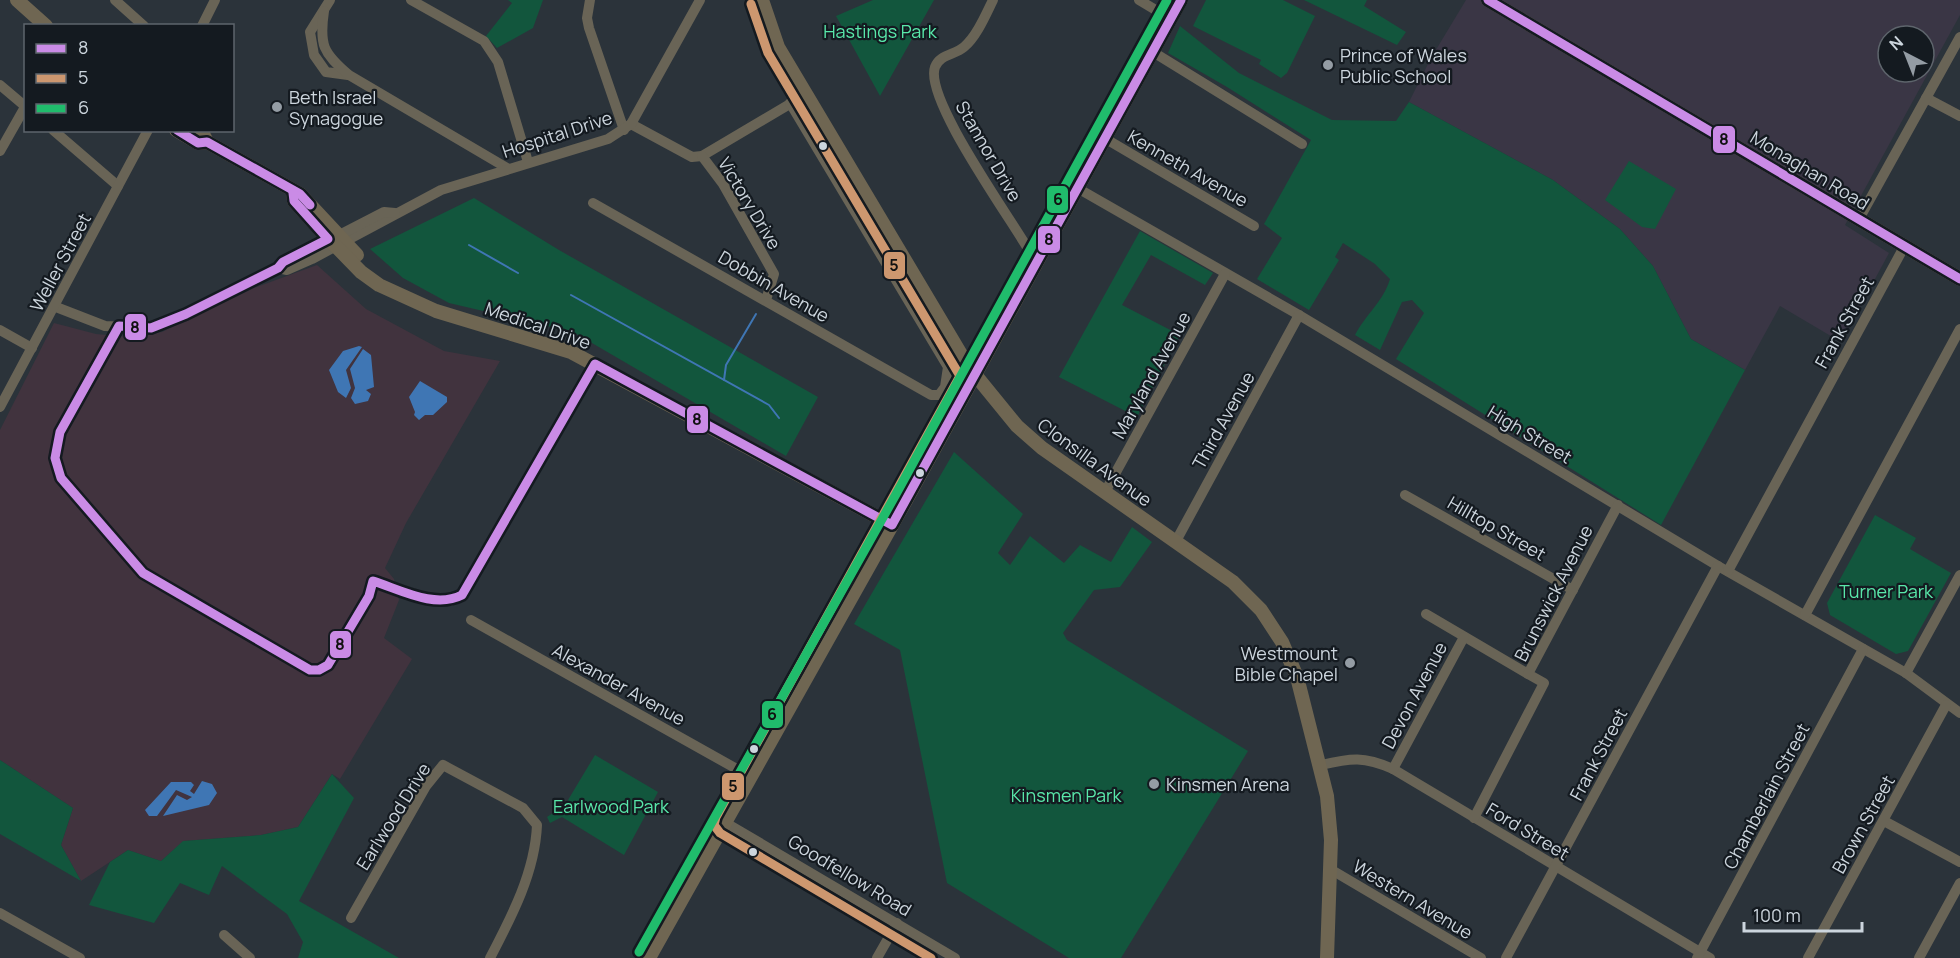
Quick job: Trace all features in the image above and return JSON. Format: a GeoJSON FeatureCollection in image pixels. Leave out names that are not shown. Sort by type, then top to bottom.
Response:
{"type":"FeatureCollection","features":[{"type":"Feature","properties":{"kind":"main road"},"geometry":{"type":"LineString","coordinates":[[17,0],[44,24]]}},
{"type":"Feature","properties":{"kind":"main road","name":"Clonsilla Avenue"},"geometry":{"type":"LineString","coordinates":[[762,0],[778,47],[974,376],[1017,426],[1042,448],[1233,582],[1262,610],[1282,642],[1297,678],[1321,765],[1331,840],[1327,958]]}},
{"type":"Feature","properties":{"kind":"main road"},"geometry":{"type":"LineString","coordinates":[[649,958],[1079,189],[1165,31],[1179,0]]}},
{"type":"Feature","properties":{"kind":"main road","name":"Monaghan Road"},"geometry":{"type":"LineString","coordinates":[[1488,0],[1960,279]]}},
{"type":"Feature","properties":{"kind":"main road","name":"Medical Drive"},"geometry":{"type":"LineString","coordinates":[[179,132],[198,143],[207,142]]}},
{"type":"Feature","properties":{"kind":"main road","name":"Medical Drive"},"geometry":{"type":"LineString","coordinates":[[200,132],[207,142],[293,193],[300,194],[336,240],[393,290],[436,311],[572,352],[856,507],[858,513],[890,528]]}},
{"type":"Feature","properties":{"kind":"street"},"geometry":{"type":"LineString","coordinates":[[115,0],[142,24]]}},
{"type":"Feature","properties":{"kind":"street"},"geometry":{"type":"LineString","coordinates":[[203,24],[215,0]]}},
{"type":"Feature","properties":{"kind":"street"},"geometry":{"type":"LineString","coordinates":[[330,0],[310,32],[314,55],[326,72],[349,75],[507,168]]}},
{"type":"Feature","properties":{"kind":"street"},"geometry":{"type":"LineString","coordinates":[[411,0],[484,41],[498,62],[528,162]]}},
{"type":"Feature","properties":{"kind":"street"},"geometry":{"type":"LineString","coordinates":[[590,0],[587,18],[589,28],[627,127],[692,157],[702,156],[805,94]]}},
{"type":"Feature","properties":{"kind":"street","name":"Hospital Drive"},"geometry":{"type":"LineString","coordinates":[[56,307],[105,326],[151,328],[186,314],[278,268],[283,262],[336,240],[441,190],[608,139],[627,127],[700,0]]}},
{"type":"Feature","properties":{"kind":"street","name":"Stannor Drive"},"geometry":{"type":"LineString","coordinates":[[993,0],[965,46],[940,59],[934,68],[935,85],[950,122],[1037,264]]}},
{"type":"Feature","properties":{"kind":"street"},"geometry":{"type":"LineString","coordinates":[[1139,0],[1159,12],[1165,31]]}},
{"type":"Feature","properties":{"kind":"street"},"geometry":{"type":"LineString","coordinates":[[1159,12],[1179,0]]}},
{"type":"Feature","properties":{"kind":"street"},"geometry":{"type":"LineString","coordinates":[[1858,219],[1960,37]]}},
{"type":"Feature","properties":{"kind":"street"},"geometry":{"type":"LineString","coordinates":[[1153,52],[1302,144]]}},
{"type":"Feature","properties":{"kind":"street"},"geometry":{"type":"LineString","coordinates":[[0,85],[24,106]]}},
{"type":"Feature","properties":{"kind":"street"},"geometry":{"type":"LineString","coordinates":[[1926,98],[1960,116]]}},
{"type":"Feature","properties":{"kind":"street","name":"Dobbin Avenue"},"geometry":{"type":"LineString","coordinates":[[593,203],[931,395],[939,395],[945,387],[948,367],[790,103]]}},
{"type":"Feature","properties":{"kind":"street"},"geometry":{"type":"LineString","coordinates":[[0,151],[24,109]]}},
{"type":"Feature","properties":{"kind":"street"},"geometry":{"type":"LineString","coordinates":[[55,132],[118,186]]}},
{"type":"Feature","properties":{"kind":"street","name":"Weller Street"},"geometry":{"type":"LineString","coordinates":[[0,407],[56,307],[147,132]]}},
{"type":"Feature","properties":{"kind":"street","name":"Kenneth Avenue"},"geometry":{"type":"LineString","coordinates":[[1106,139],[1254,226]]}},
{"type":"Feature","properties":{"kind":"street","name":"Victory Drive"},"geometry":{"type":"LineString","coordinates":[[702,156],[723,184],[774,274],[766,300]]}},
{"type":"Feature","properties":{"kind":"street","name":"High Street"},"geometry":{"type":"LineString","coordinates":[[1079,189],[1299,315],[1723,569],[1906,673],[1960,713]]}},
{"type":"Feature","properties":{"kind":"street","name":"Frank Street"},"geometry":{"type":"LineString","coordinates":[[1506,958],[1904,247]]}},
{"type":"Feature","properties":{"kind":"street","name":"Maryland Avenue"},"geometry":{"type":"LineString","coordinates":[[1105,492],[1225,274]]}},
{"type":"Feature","properties":{"kind":"street","name":"Third Avenue"},"geometry":{"type":"LineString","coordinates":[[1176,541],[1299,315]]}},
{"type":"Feature","properties":{"kind":"street"},"geometry":{"type":"LineString","coordinates":[[1805,615],[1960,329]]}},
{"type":"Feature","properties":{"kind":"street"},"geometry":{"type":"LineString","coordinates":[[0,330],[32,348]]}},
{"type":"Feature","properties":{"kind":"street"},"geometry":{"type":"LineString","coordinates":[[373,581],[437,601],[450,602],[462,595],[595,364]]}},
{"type":"Feature","properties":{"kind":"street","name":"Hilltop Street"},"geometry":{"type":"LineString","coordinates":[[1406,495],[1573,590]]}},
{"type":"Feature","properties":{"kind":"street","name":"Brunswick Avenue"},"geometry":{"type":"LineString","coordinates":[[1474,818],[1544,683],[1528,674],[1618,505]]}},
{"type":"Feature","properties":{"kind":"street"},"geometry":{"type":"LineString","coordinates":[[1906,673],[1960,575]]}},
{"type":"Feature","properties":{"kind":"street"},"geometry":{"type":"LineString","coordinates":[[1426,614],[1528,674]]}},
{"type":"Feature","properties":{"kind":"street","name":"Alexander Avenue"},"geometry":{"type":"LineString","coordinates":[[471,620],[751,777]]}},
{"type":"Feature","properties":{"kind":"street","name":"Devon Avenue"},"geometry":{"type":"LineString","coordinates":[[1393,769],[1464,637]]}},
{"type":"Feature","properties":{"kind":"street","name":"Chamberlain Street"},"geometry":{"type":"LineString","coordinates":[[1703,956],[1863,649]]}},
{"type":"Feature","properties":{"kind":"street","name":"Brown Street"},"geometry":{"type":"LineString","coordinates":[[1808,958],[1947,705]]}},
{"type":"Feature","properties":{"kind":"street","name":"Ford Street"},"geometry":{"type":"LineString","coordinates":[[1321,765],[1354,758],[1371,759],[1393,769],[1703,956]]}},
{"type":"Feature","properties":{"kind":"street","name":"Earlwood Drive"},"geometry":{"type":"LineString","coordinates":[[351,918],[426,786],[443,765],[523,808],[537,825],[536,848],[514,911],[490,958]]}},
{"type":"Feature","properties":{"kind":"street"},"geometry":{"type":"LineString","coordinates":[[1884,821],[1960,862]]}},
{"type":"Feature","properties":{"kind":"street","name":"Goodfellow Road"},"geometry":{"type":"LineString","coordinates":[[726,823],[956,958]]}},
{"type":"Feature","properties":{"kind":"street","name":"Western Avenue"},"geometry":{"type":"LineString","coordinates":[[1330,869],[1480,958]]}},
{"type":"Feature","properties":{"kind":"street"},"geometry":{"type":"LineString","coordinates":[[1919,958],[1960,883]]}},
{"type":"Feature","properties":{"kind":"street"},"geometry":{"type":"LineString","coordinates":[[0,913],[80,958]]}},
{"type":"Feature","properties":{"kind":"street"},"geometry":{"type":"LineString","coordinates":[[878,958],[897,922]]}},
{"type":"Feature","properties":{"kind":"street"},"geometry":{"type":"LineString","coordinates":[[224,935],[250,958]]}},
{"type":"Feature","properties":{"kind":"shaded area"},"geometry":{"type":"Polygon","coordinates":[[[1466,0],[1960,0],[1960,15],[1936,59],[1936,24],[1876,24],[1876,84],[1922,84],[1845,225],[1889,253],[1841,342],[1780,306],[1745,370],[1691,339],[1653,266],[1620,229],[1553,180],[1409,102],[1431,58],[1466,0]]]}},
{"type":"Feature","properties":{"kind":"shaded area"},"geometry":{"type":"Polygon","coordinates":[[[317,265],[366,309],[444,351],[500,361],[406,523],[385,568],[394,579],[399,600],[384,638],[412,659],[340,779],[332,774],[298,827],[261,835],[184,841],[161,861],[128,850],[81,881],[61,845],[73,808],[0,760],[0,430],[54,323],[96,334],[127,337],[162,332],[254,288],[317,265]]]}},
{"type":"Feature","properties":{"kind":"green space"},"geometry":{"type":"Polygon","coordinates":[[[508,0],[543,0],[533,28],[497,48],[486,36],[512,3],[508,0]]]}},
{"type":"Feature","properties":{"kind":"green space","name":"Hastings Park"},"geometry":{"type":"Polygon","coordinates":[[[873,0],[934,0],[880,96],[836,16],[873,0]]]}},
{"type":"Feature","properties":{"kind":"green space"},"geometry":{"type":"Polygon","coordinates":[[[1206,0],[1283,0],[1315,16],[1287,73],[1281,78],[1259,64],[1261,60],[1193,26],[1206,0]]]}},
{"type":"Feature","properties":{"kind":"green space"},"geometry":{"type":"Polygon","coordinates":[[[1304,0],[1367,0],[1364,6],[1406,32],[1397,45],[1304,0]]]}},
{"type":"Feature","properties":{"kind":"green space"},"geometry":{"type":"Polygon","coordinates":[[[1180,26],[1239,73],[1332,120],[1396,121],[1409,102],[1553,180],[1620,229],[1653,266],[1691,339],[1745,370],[1661,525],[1396,359],[1424,313],[1412,300],[1402,302],[1380,350],[1355,335],[1379,301],[1390,279],[1375,264],[1343,243],[1335,257],[1339,260],[1309,310],[1257,279],[1282,238],[1264,224],[1311,140],[1168,53],[1180,26]]]}},
{"type":"Feature","properties":{"kind":"green space"},"geometry":{"type":"Polygon","coordinates":[[[1629,161],[1676,189],[1655,229],[1642,227],[1605,200],[1629,161]]]}},
{"type":"Feature","properties":{"kind":"green space"},"geometry":{"type":"Polygon","coordinates":[[[474,198],[559,250],[818,397],[786,456],[573,332],[449,303],[403,278],[370,249],[474,198]]]}},
{"type":"Feature","properties":{"kind":"green space"},"geometry":{"type":"Polygon","coordinates":[[[1140,231],[1213,273],[1205,285],[1151,255],[1122,305],[1180,335],[1137,417],[1059,377],[1140,231]]]}},
{"type":"Feature","properties":{"kind":"green space","name":"Kinsmen Park"},"geometry":{"type":"Polygon","coordinates":[[[954,452],[1023,514],[998,553],[1010,565],[1030,536],[1064,563],[1080,545],[1111,562],[1132,527],[1152,542],[1120,587],[1094,590],[1063,633],[1067,640],[1248,751],[1121,958],[1069,958],[947,883],[900,650],[854,624],[954,452]]]}},
{"type":"Feature","properties":{"kind":"green space","name":"Turner Park"},"geometry":{"type":"Polygon","coordinates":[[[1875,515],[1916,538],[1910,549],[1951,573],[1908,651],[1896,654],[1830,615],[1827,603],[1875,515]]]}},
{"type":"Feature","properties":{"kind":"green space","name":"Earlwood Park"},"geometry":{"type":"Polygon","coordinates":[[[595,755],[658,792],[624,855],[562,817],[550,823],[547,817],[565,805],[595,755]]]}},
{"type":"Feature","properties":{"kind":"green space"},"geometry":{"type":"Polygon","coordinates":[[[0,760],[73,808],[61,845],[81,881],[0,834],[0,760]]]}},
{"type":"Feature","properties":{"kind":"green space"},"geometry":{"type":"Polygon","coordinates":[[[332,774],[354,798],[299,901],[399,958],[298,958],[303,942],[287,914],[222,866],[209,895],[180,883],[154,923],[89,905],[110,862],[128,850],[161,861],[183,841],[261,835],[298,827],[332,774]]]}},
{"type":"Feature","properties":{"kind":"water"},"geometry":{"type":"Polygon","coordinates":[[[362,347],[346,370],[351,388],[346,398],[338,392],[329,370],[343,351],[362,347]]]}},
{"type":"Feature","properties":{"kind":"water"},"geometry":{"type":"Polygon","coordinates":[[[363,349],[371,355],[374,387],[366,390],[371,394],[368,401],[355,404],[351,398],[355,388],[350,369],[363,349]]]}},
{"type":"Feature","properties":{"kind":"water"},"geometry":{"type":"Polygon","coordinates":[[[420,381],[447,397],[447,402],[433,415],[425,415],[419,420],[414,415],[409,397],[420,381]]]}},
{"type":"Feature","properties":{"kind":"water"},"geometry":{"type":"Polygon","coordinates":[[[202,781],[212,784],[217,793],[209,805],[163,816],[177,795],[187,800],[192,797],[176,790],[157,816],[149,816],[145,810],[171,782],[191,782],[194,785],[190,791],[194,794],[202,781]]]}},
{"type":"Feature","properties":{"kind":"waterway"},"geometry":{"type":"LineString","coordinates":[[469,245],[518,273]]}},
{"type":"Feature","properties":{"kind":"waterway"},"geometry":{"type":"LineString","coordinates":[[571,295],[769,405],[779,418]]}},
{"type":"Feature","properties":{"kind":"waterway"},"geometry":{"type":"LineString","coordinates":[[724,380],[726,365],[756,314]]}},
{"type":"Feature","properties":{"kind":"transit line","name":"6"},"geometry":{"type":"LineString","coordinates":[[639,952],[895,496],[1167,0]]}},
{"type":"Feature","properties":{"kind":"transit line","name":"8"},"geometry":{"type":"LineString","coordinates":[[293,193],[294,201],[328,239],[283,262],[278,268],[186,314],[151,328],[119,326],[60,432],[55,458],[61,478],[143,573],[310,670],[319,670],[328,665],[369,596],[373,581],[429,599],[452,599],[462,595],[595,364],[892,525],[1181,0]]}},
{"type":"Feature","properties":{"kind":"transit line","name":"8"},"geometry":{"type":"LineString","coordinates":[[1488,0],[1960,279]]}},
{"type":"Feature","properties":{"kind":"transit line","name":"5"},"geometry":{"type":"LineString","coordinates":[[751,4],[768,53],[960,376],[716,817],[714,825],[720,833],[931,958]]}},
{"type":"Feature","properties":{"kind":"transit line","name":"8"},"geometry":{"type":"LineString","coordinates":[[180,132],[198,143],[207,142],[300,194],[310,205]]}},
{"type":"Feature","properties":{"kind":"place","name":"Prince of Wales Public School"},"geometry":{"type":"Point","coordinates":[1328,65]}},
{"type":"Feature","properties":{"kind":"place","name":"Beth Israel Synagogue"},"geometry":{"type":"Point","coordinates":[277,107]}},
{"type":"Feature","properties":{"kind":"place","name":"Westmount Bible Chapel"},"geometry":{"type":"Point","coordinates":[1350,663]}},
{"type":"Feature","properties":{"kind":"place","name":"Kinsmen Arena"},"geometry":{"type":"Point","coordinates":[1154,784]}}]}
